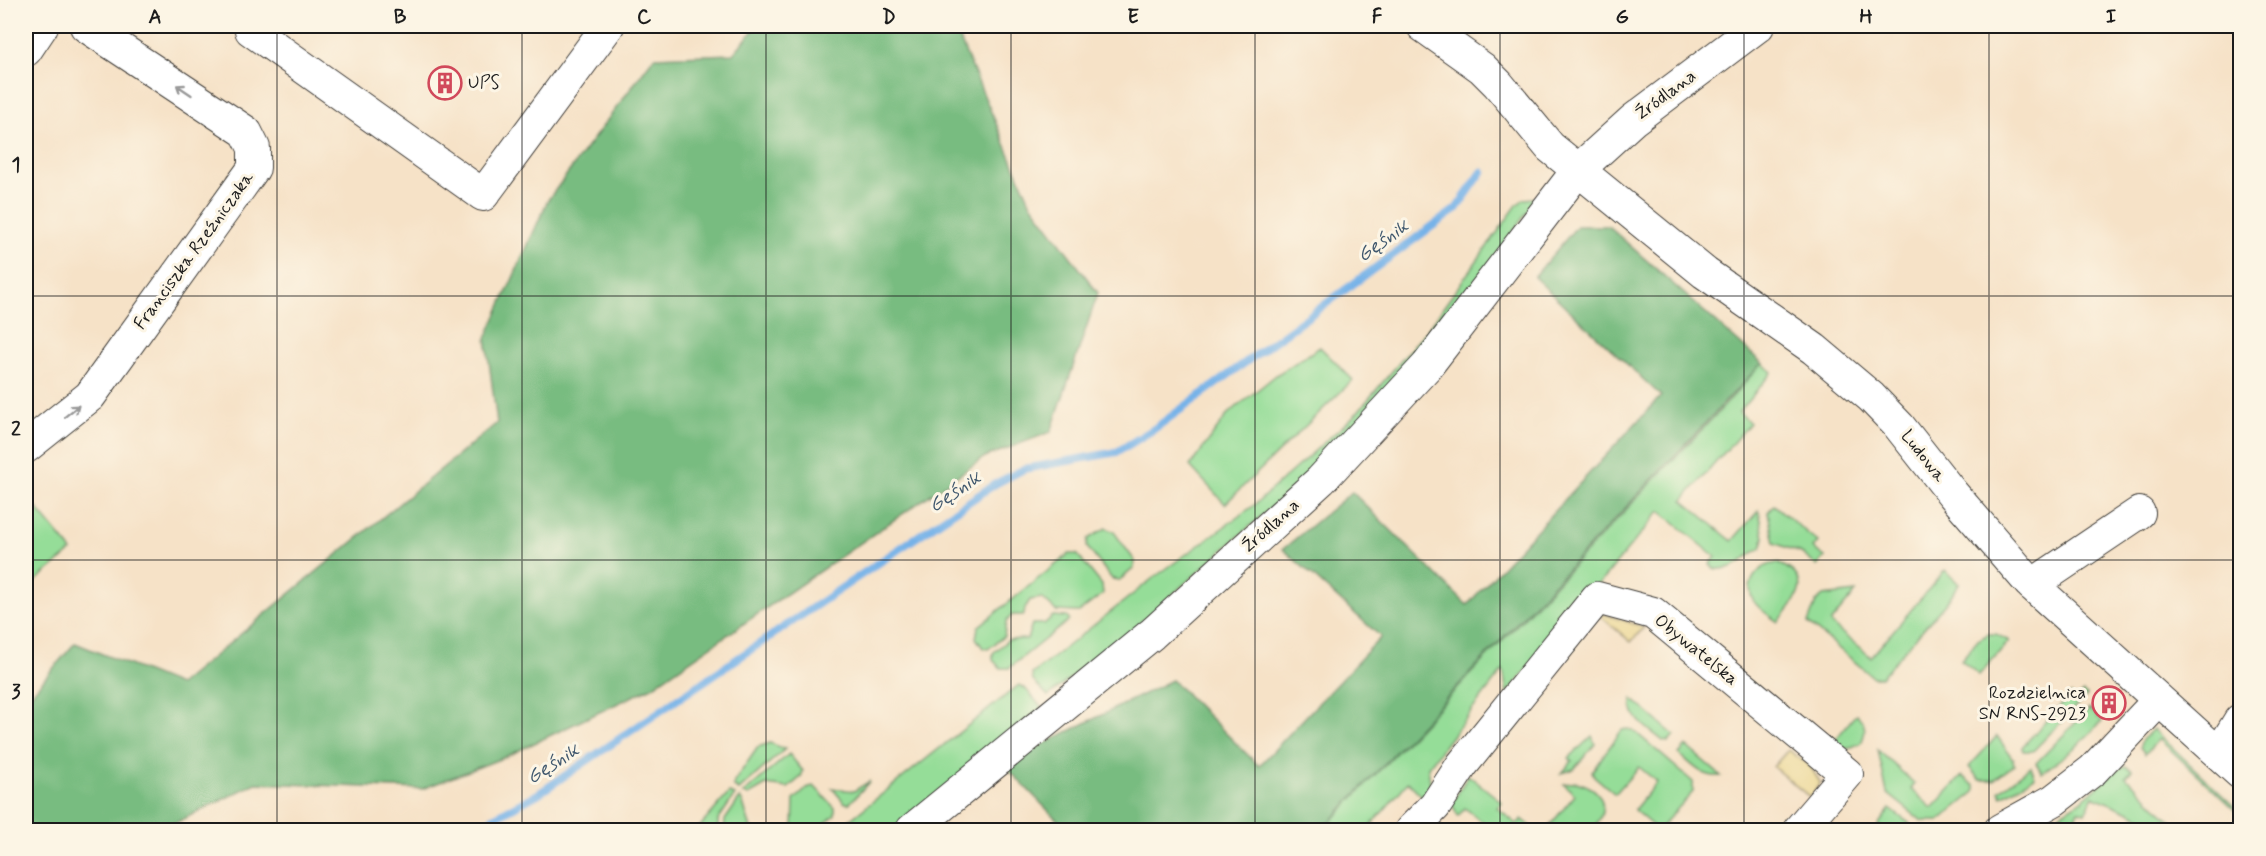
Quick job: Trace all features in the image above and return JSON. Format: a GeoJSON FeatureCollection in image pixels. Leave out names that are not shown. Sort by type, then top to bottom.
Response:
{"type":"FeatureCollection","features":[{"type":"Feature","properties":{"kind":"street"},"geometry":{"type":"LineString","coordinates":[[26,50],[42,26]]}},
{"type":"Feature","properties":{"kind":"street","name":"Franciszka Rzeźniczaka"},"geometry":{"type":"LineString","coordinates":[[26,447],[90,396],[254,168],[254,148],[246,132],[86,26]]}},
{"type":"Feature","properties":{"kind":"street"},"geometry":{"type":"LineString","coordinates":[[251,30],[483,195],[608,26]]}},
{"type":"Feature","properties":{"kind":"street"},"geometry":{"type":"LineString","coordinates":[[1424,26],[1482,68],[1550,147],[1578,170]]}},
{"type":"Feature","properties":{"kind":"street","name":"Źródlana"},"geometry":{"type":"LineString","coordinates":[[912,831],[1152,634],[1321,480],[1427,366],[1578,170],[1633,120],[1758,26]]}},
{"type":"Feature","properties":{"kind":"street","name":"Ludowa"},"geometry":{"type":"LineString","coordinates":[[1578,170],[1705,273],[1814,349],[1871,398],[1899,426],[1959,502],[2032,585],[2230,764]]}},
{"type":"Feature","properties":{"kind":"street"},"geometry":{"type":"LineString","coordinates":[[2032,585],[2139,513]]}},
{"type":"Feature","properties":{"kind":"street","name":"Obywatelska"},"geometry":{"type":"LineString","coordinates":[[1412,831],[1435,806],[1462,765],[1598,598],[1653,613],[1847,774],[1799,831]]}},
{"type":"Feature","properties":{"kind":"street"},"geometry":{"type":"LineString","coordinates":[[2000,831],[2054,800],[2093,770],[2159,700]]}},
{"type":"Feature","properties":{"kind":"street"},"geometry":{"type":"LineString","coordinates":[[2230,764],[2241,720]]}},
{"type":"Feature","properties":{"kind":"green space"},"geometry":{"type":"Polygon","coordinates":[[[757,26],[954,26],[1031,204],[1098,293],[1051,432],[985,457],[652,687],[505,757],[422,789],[256,783],[161,830],[26,830],[26,700],[75,643],[179,685],[497,423],[486,338],[548,200],[654,57],[733,54],[757,26]]]}},
{"type":"Feature","properties":{"kind":"green space"},"geometry":{"type":"Polygon","coordinates":[[[1533,198],[1533,203],[1472,293],[1313,471],[1132,630],[1048,696],[1033,681],[1032,674],[1152,579],[1253,506],[1355,415],[1427,330],[1517,205],[1524,199],[1533,198]]]}},
{"type":"Feature","properties":{"kind":"green space"},"geometry":{"type":"Polygon","coordinates":[[[1577,226],[1608,226],[1762,363],[1322,830],[1067,830],[1003,764],[1172,680],[1259,766],[1381,637],[1283,549],[1352,492],[1467,605],[1661,396],[1534,277],[1577,226]]]}},
{"type":"Feature","properties":{"kind":"green space"},"geometry":{"type":"Polygon","coordinates":[[[1320,347],[1353,380],[1225,504],[1190,466],[1228,414],[1276,375],[1320,347]]]}},
{"type":"Feature","properties":{"kind":"green space"},"geometry":{"type":"Polygon","coordinates":[[[1762,363],[1772,372],[1739,412],[1750,423],[1683,500],[1732,541],[1759,510],[1764,538],[1761,548],[1729,568],[1714,569],[1710,564],[1716,557],[1660,511],[1507,694],[1503,670],[1428,767],[1431,790],[1425,799],[1408,782],[1367,830],[1323,830],[1728,402],[1762,363]]]}},
{"type":"Feature","properties":{"kind":"green space"},"geometry":{"type":"Polygon","coordinates":[[[30,500],[72,551],[26,589],[26,504],[30,500]]]}},
{"type":"Feature","properties":{"kind":"green space"},"geometry":{"type":"Polygon","coordinates":[[[1774,505],[1818,542],[1813,548],[1825,557],[1817,566],[1801,553],[1774,543],[1768,512],[1774,505]]]}},
{"type":"Feature","properties":{"kind":"green space"},"geometry":{"type":"Polygon","coordinates":[[[1106,528],[1114,532],[1135,561],[1134,568],[1120,580],[1112,579],[1087,547],[1088,539],[1106,528]]]}},
{"type":"Feature","properties":{"kind":"green space"},"geometry":{"type":"Polygon","coordinates":[[[1069,554],[1077,554],[1102,585],[1103,594],[1079,612],[1056,611],[1042,598],[1030,600],[1024,615],[1012,615],[1006,622],[1004,636],[988,649],[983,648],[976,638],[978,627],[1069,554]]]}},
{"type":"Feature","properties":{"kind":"green space"},"geometry":{"type":"Polygon","coordinates":[[[1777,563],[1796,575],[1799,582],[1796,598],[1778,622],[1755,603],[1750,587],[1759,571],[1770,564],[1777,563]]]}},
{"type":"Feature","properties":{"kind":"green space"},"geometry":{"type":"Polygon","coordinates":[[[1945,570],[1959,584],[1946,603],[1881,677],[1873,677],[1808,623],[1816,602],[1823,596],[1856,592],[1830,623],[1871,657],[1945,570]]]}},
{"type":"Feature","properties":{"kind":"green space"},"geometry":{"type":"Polygon","coordinates":[[[1053,616],[1067,617],[1069,620],[1009,668],[1000,668],[993,660],[993,653],[1008,640],[1027,639],[1032,624],[1044,624],[1053,616]]]}},
{"type":"Feature","properties":{"kind":"green space"},"geometry":{"type":"Polygon","coordinates":[[[1988,634],[1996,634],[2009,641],[1979,675],[1961,660],[1978,640],[1988,634]]]}},
{"type":"Feature","properties":{"kind":"green space"},"geometry":{"type":"Polygon","coordinates":[[[1019,685],[1025,688],[1042,708],[897,830],[837,830],[1019,685]]]}},
{"type":"Feature","properties":{"kind":"green space"},"geometry":{"type":"Polygon","coordinates":[[[2083,692],[2087,695],[2033,751],[2023,751],[2022,747],[2071,694],[2076,698],[2083,692]]]}},
{"type":"Feature","properties":{"kind":"green space"},"geometry":{"type":"Polygon","coordinates":[[[1632,699],[1674,735],[1668,742],[1663,741],[1646,728],[1637,718],[1632,699]]]}},
{"type":"Feature","properties":{"kind":"green space"},"geometry":{"type":"Polygon","coordinates":[[[2089,709],[2102,721],[2077,746],[2042,773],[2036,763],[2089,709]]]}},
{"type":"Feature","properties":{"kind":"green space"},"geometry":{"type":"Polygon","coordinates":[[[1856,714],[1864,727],[1861,743],[1847,749],[1831,745],[1856,714]]]}},
{"type":"Feature","properties":{"kind":"green space"},"geometry":{"type":"Polygon","coordinates":[[[2153,729],[2240,812],[2240,815],[2159,739],[2145,754],[2140,747],[2141,741],[2153,729]]]}},
{"type":"Feature","properties":{"kind":"green space"},"geometry":{"type":"Polygon","coordinates":[[[1622,730],[1633,730],[1693,782],[1693,792],[1660,828],[1654,827],[1634,810],[1657,782],[1639,767],[1615,794],[1594,776],[1592,771],[1622,730]]]}},
{"type":"Feature","properties":{"kind":"green space"},"geometry":{"type":"Polygon","coordinates":[[[1592,736],[1595,744],[1574,769],[1562,773],[1572,761],[1569,758],[1592,736]]]}},
{"type":"Feature","properties":{"kind":"green space"},"geometry":{"type":"Polygon","coordinates":[[[1997,736],[2013,759],[2014,765],[1994,780],[1980,780],[1969,767],[1997,736]]]}},
{"type":"Feature","properties":{"kind":"green space"},"geometry":{"type":"Polygon","coordinates":[[[770,743],[785,749],[739,790],[734,787],[734,782],[758,747],[770,743]]]}},
{"type":"Feature","properties":{"kind":"green space"},"geometry":{"type":"Polygon","coordinates":[[[1686,746],[1721,776],[1703,773],[1679,754],[1686,746]]]}},
{"type":"Feature","properties":{"kind":"green space"},"geometry":{"type":"Polygon","coordinates":[[[1878,750],[1915,784],[1911,789],[1932,808],[1962,776],[1975,786],[1975,792],[1939,821],[1922,821],[1887,793],[1878,750]]]}},
{"type":"Feature","properties":{"kind":"green space"},"geometry":{"type":"Polygon","coordinates":[[[789,754],[803,771],[801,777],[788,788],[766,785],[749,795],[743,794],[789,754]]]}},
{"type":"Feature","properties":{"kind":"green space"},"geometry":{"type":"Polygon","coordinates":[[[2031,766],[2035,777],[2002,796],[1999,791],[2031,766]]]}},
{"type":"Feature","properties":{"kind":"green space"},"geometry":{"type":"Polygon","coordinates":[[[2125,766],[2132,770],[2126,777],[2181,830],[2162,830],[2163,827],[2093,796],[2085,813],[2078,811],[2070,830],[2040,830],[2039,827],[2080,802],[2116,770],[2125,766]]]}},
{"type":"Feature","properties":{"kind":"green space"},"geometry":{"type":"Polygon","coordinates":[[[1468,775],[1502,802],[1497,808],[1517,824],[1522,819],[1536,830],[1492,830],[1465,808],[1458,816],[1452,804],[1468,775]]]}},
{"type":"Feature","properties":{"kind":"green space"},"geometry":{"type":"Polygon","coordinates":[[[870,781],[849,804],[844,802],[832,788],[854,791],[870,781]]]}},
{"type":"Feature","properties":{"kind":"green space"},"geometry":{"type":"Polygon","coordinates":[[[1576,782],[1586,785],[1599,795],[1602,807],[1598,822],[1592,830],[1546,830],[1575,795],[1564,784],[1576,782]]]}},
{"type":"Feature","properties":{"kind":"green space"},"geometry":{"type":"Polygon","coordinates":[[[814,786],[835,808],[835,815],[817,830],[793,830],[794,800],[809,787],[814,786]]]}},
{"type":"Feature","properties":{"kind":"green space"},"geometry":{"type":"Polygon","coordinates":[[[729,793],[735,795],[718,820],[718,830],[697,830],[729,793]]]}},
{"type":"Feature","properties":{"kind":"green space"},"geometry":{"type":"Polygon","coordinates":[[[740,798],[752,830],[724,830],[725,820],[740,798]]]}},
{"type":"Feature","properties":{"kind":"green space"},"geometry":{"type":"Polygon","coordinates":[[[1890,809],[1909,823],[1911,830],[1878,830],[1881,828],[1878,825],[1890,809]]]}},
{"type":"Feature","properties":{"kind":"sand"},"geometry":{"type":"Polygon","coordinates":[[[1601,613],[1644,627],[1631,642],[1599,615],[1601,613]]]}},
{"type":"Feature","properties":{"kind":"sand"},"geometry":{"type":"Polygon","coordinates":[[[1788,750],[1810,766],[1820,782],[1811,798],[1773,767],[1788,750]]]}},
{"type":"Feature","properties":{"kind":"waterway","name":"Gęśnik"},"geometry":{"type":"LineString","coordinates":[[434,830],[482,824],[538,794],[995,484],[1024,469],[1117,452],[1154,429],[1456,209],[1482,172]]}},
{"type":"Feature","properties":{"kind":"place","name":"UPS"},"geometry":{"type":"Point","coordinates":[445,83]}},
{"type":"Feature","properties":{"kind":"place","name":"Rozdzielnica SN RNS-2923"},"geometry":{"type":"Point","coordinates":[2109,703]}}]}
